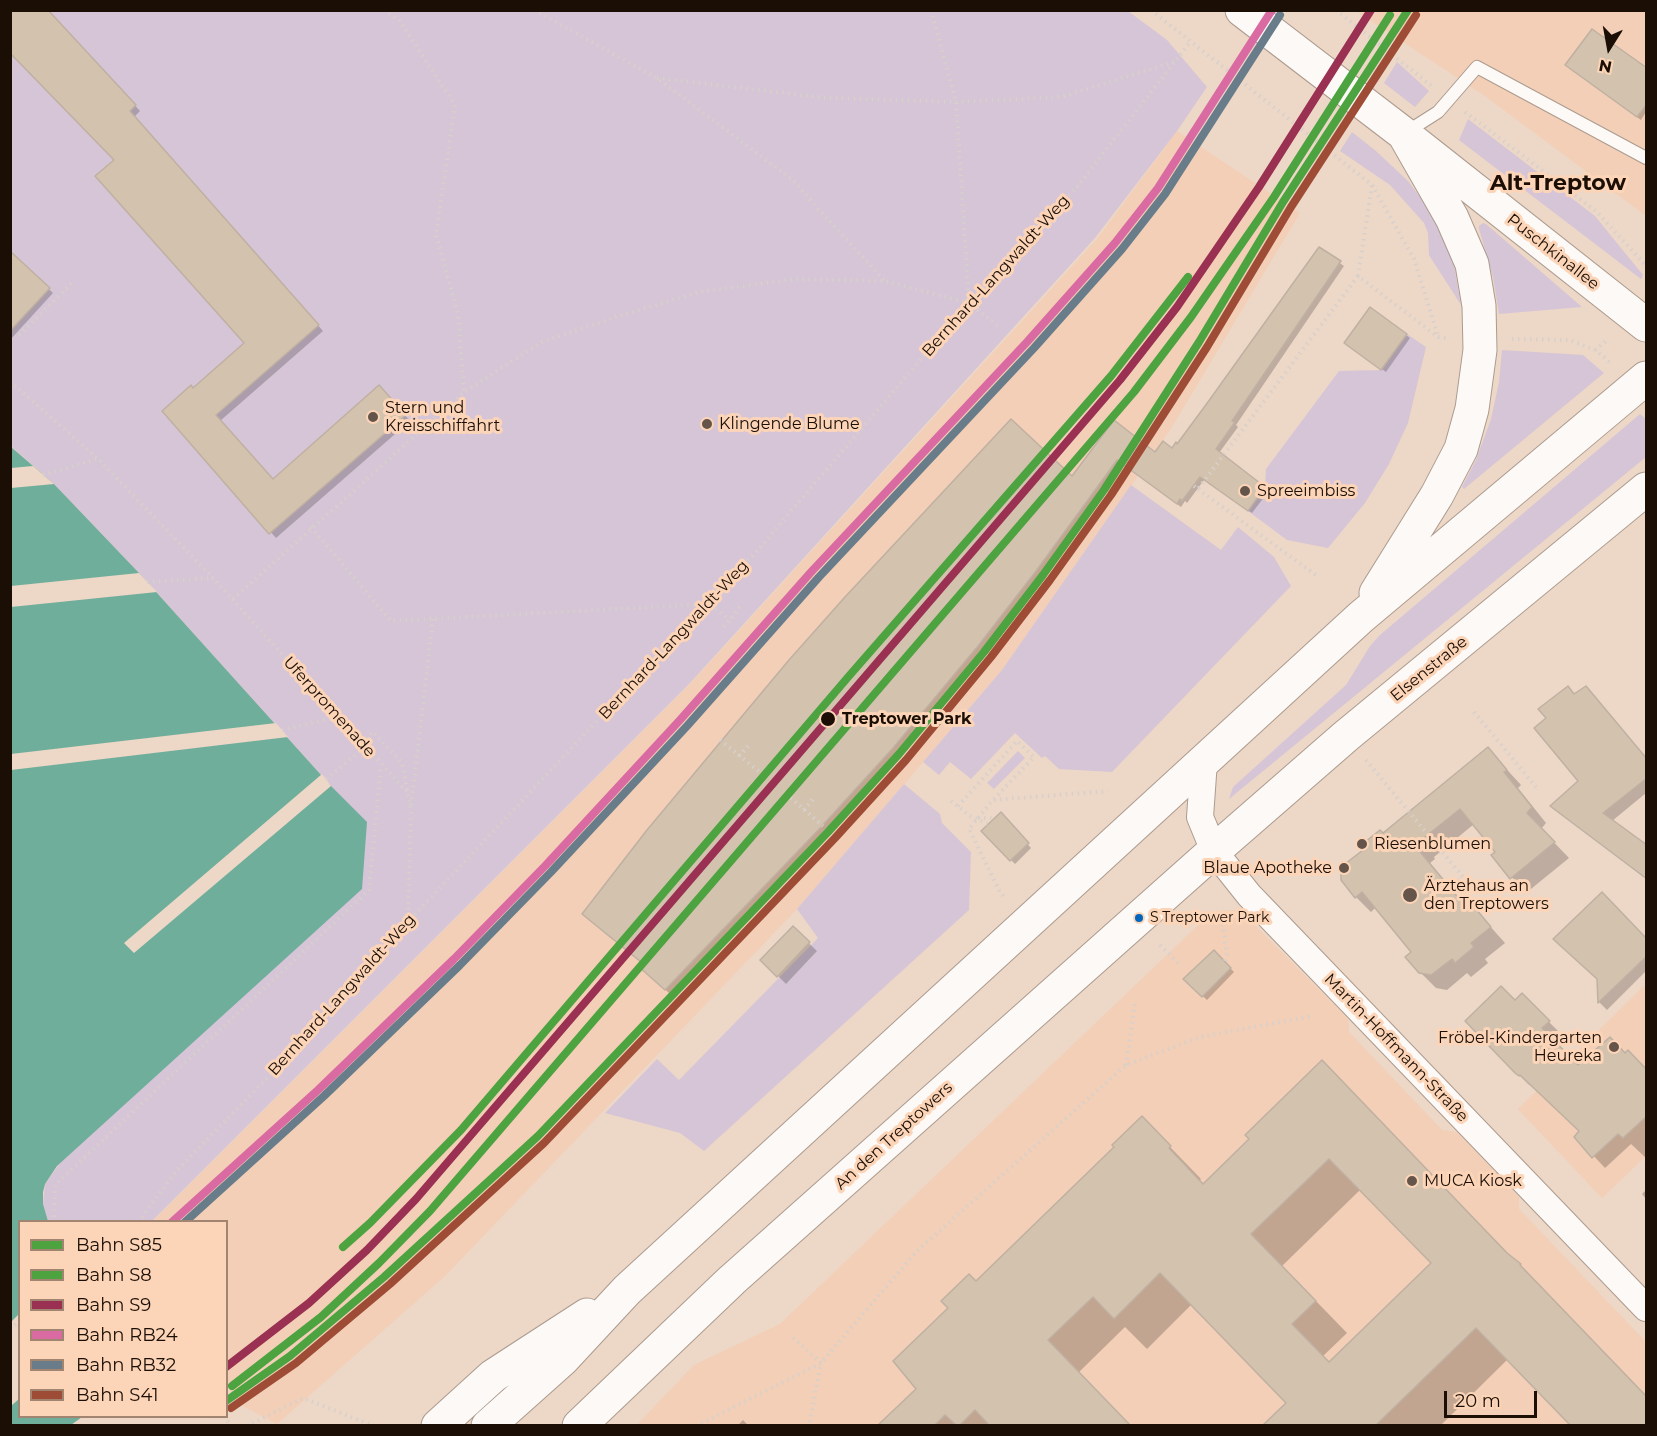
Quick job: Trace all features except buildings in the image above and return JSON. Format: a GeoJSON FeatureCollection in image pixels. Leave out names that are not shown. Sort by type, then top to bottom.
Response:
{"type":"FeatureCollection","features":[{"type":"Feature","properties":{"kind":"main road","name":"Puschkinallee"},"geometry":{"type":"LineString","coordinates":[[1242,10],[1647,325]]}},
{"type":"Feature","properties":{"kind":"main road","name":"Puschkinallee"},"geometry":{"type":"LineString","coordinates":[[1404,134],[1452,218],[1472,264],[1479,306],[1477,338]]}},
{"type":"Feature","properties":{"kind":"main road"},"geometry":{"type":"LineString","coordinates":[[1361,617],[1437,495],[1461,449],[1472,409],[1477,379],[1477,338]]}},
{"type":"Feature","properties":{"kind":"main road"},"geometry":{"type":"LineString","coordinates":[[488,1425],[562,1360],[627,1290],[1361,617],[1647,378]]}},
{"type":"Feature","properties":{"kind":"main road","name":"Elsenstraße"},"geometry":{"type":"LineString","coordinates":[[1214,851],[1346,736],[1647,489]]}},
{"type":"Feature","properties":{"kind":"main road","name":"An den Treptowers"},"geometry":{"type":"LineString","coordinates":[[579,1425],[732,1280],[1214,851]]}},
{"type":"Feature","properties":{"kind":"main road"},"geometry":{"type":"LineString","coordinates":[[438,1425],[493,1376],[627,1290]]}},
{"type":"Feature","properties":{"kind":"street","name":"Martin-Hoffmann-Straße"},"geometry":{"type":"LineString","coordinates":[[1204,761],[1200,817],[1214,851],[1264,911],[1647,1308]]}},
{"type":"Feature","properties":{"kind":"lane"},"geometry":{"type":"LineString","coordinates":[[1404,134],[1438,112],[1477,67],[1647,158]]}},
{"type":"Feature","properties":{"kind":"path"},"geometry":{"type":"LineString","coordinates":[[384,10],[399,20],[455,105],[436,235],[458,314],[464,392]]}},
{"type":"Feature","properties":{"kind":"path"},"geometry":{"type":"LineString","coordinates":[[534,10],[657,78],[794,181],[885,281]]}},
{"type":"Feature","properties":{"kind":"path"},"geometry":{"type":"LineString","coordinates":[[931,10],[956,102],[969,303]]}},
{"type":"Feature","properties":{"kind":"path"},"geometry":{"type":"LineString","coordinates":[[1150,10],[1372,185],[1414,259],[1438,337]]}},
{"type":"Feature","properties":{"kind":"path"},"geometry":{"type":"LineString","coordinates":[[1336,10],[1448,100],[1597,212],[1647,266]]}},
{"type":"Feature","properties":{"kind":"path","name":"Bernhard-Langwaldt-Weg"},"geometry":{"type":"LineString","coordinates":[[139,1220],[177,1170],[278,1068],[408,921],[710,604],[969,303],[1077,187],[1191,41]]}},
{"type":"Feature","properties":{"kind":"path"},"geometry":{"type":"LineString","coordinates":[[657,78],[828,98],[956,102],[1061,97],[1174,62]]}},
{"type":"Feature","properties":{"kind":"path"},"geometry":{"type":"LineString","coordinates":[[1198,489],[1358,276],[1372,185]]}},
{"type":"Feature","properties":{"kind":"path"},"geometry":{"type":"LineString","coordinates":[[1358,276],[1438,337],[1570,340],[1595,350],[1613,365]]}},
{"type":"Feature","properties":{"kind":"path"},"geometry":{"type":"LineString","coordinates":[[232,599],[464,392],[542,342],[700,292],[796,279],[885,281],[969,303],[998,326]]}},
{"type":"Feature","properties":{"kind":"path"},"geometry":{"type":"LineString","coordinates":[[19,335],[74,281]]}},
{"type":"Feature","properties":{"kind":"path"},"geometry":{"type":"LineString","coordinates":[[1595,350],[1606,341]]}},
{"type":"Feature","properties":{"kind":"path","name":"Uferpromenade"},"geometry":{"type":"LineString","coordinates":[[10,381],[98,459],[213,578],[381,765],[369,890],[55,1185],[54,1217],[56,1220]]}},
{"type":"Feature","properties":{"kind":"path"},"geometry":{"type":"LineString","coordinates":[[44,475],[98,459]]}},
{"type":"Feature","properties":{"kind":"path"},"geometry":{"type":"LineString","coordinates":[[1194,486],[1317,576]]}},
{"type":"Feature","properties":{"kind":"path"},"geometry":{"type":"LineString","coordinates":[[311,527],[391,621],[710,604],[729,620]]}},
{"type":"Feature","properties":{"kind":"path"},"geometry":{"type":"LineString","coordinates":[[147,582],[213,578]]}},
{"type":"Feature","properties":{"kind":"path"},"geometry":{"type":"LineString","coordinates":[[724,627],[740,608]]}},
{"type":"Feature","properties":{"kind":"path"},"geometry":{"type":"LineString","coordinates":[[408,921],[411,810],[433,618]]}},
{"type":"Feature","properties":{"kind":"path"},"geometry":{"type":"LineString","coordinates":[[1474,712],[1536,787]]}},
{"type":"Feature","properties":{"kind":"path"},"geometry":{"type":"LineString","coordinates":[[282,730],[337,717]]}},
{"type":"Feature","properties":{"kind":"path"},"geometry":{"type":"LineString","coordinates":[[361,742],[373,732],[402,763],[411,810]]}},
{"type":"Feature","properties":{"kind":"path"},"geometry":{"type":"LineString","coordinates":[[1346,736],[1463,877],[1449,888]]}},
{"type":"Feature","properties":{"kind":"path"},"geometry":{"type":"LineString","coordinates":[[720,740],[760,772]]}},
{"type":"Feature","properties":{"kind":"path"},"geometry":{"type":"LineString","coordinates":[[958,806],[1017,741],[1034,756],[969,829],[1004,897]]}},
{"type":"Feature","properties":{"kind":"path"},"geometry":{"type":"LineString","coordinates":[[740,756],[748,746]]}},
{"type":"Feature","properties":{"kind":"path"},"geometry":{"type":"LineString","coordinates":[[326,779],[366,747]]}},
{"type":"Feature","properties":{"kind":"path"},"geometry":{"type":"LineString","coordinates":[[381,765],[407,792]]}},
{"type":"Feature","properties":{"kind":"path"},"geometry":{"type":"LineString","coordinates":[[993,800],[1108,791]]}},
{"type":"Feature","properties":{"kind":"path"},"geometry":{"type":"LineString","coordinates":[[786,794],[823,826]]}},
{"type":"Feature","properties":{"kind":"path"},"geometry":{"type":"LineString","coordinates":[[804,810],[813,800]]}},
{"type":"Feature","properties":{"kind":"path"},"geometry":{"type":"LineString","coordinates":[[951,801],[970,816],[994,818]]}},
{"type":"Feature","properties":{"kind":"path"},"geometry":{"type":"LineString","coordinates":[[978,818],[988,824]]}},
{"type":"Feature","properties":{"kind":"path"},"geometry":{"type":"LineString","coordinates":[[1222,918],[1227,954],[1225,961]]}},
{"type":"Feature","properties":{"kind":"path"},"geometry":{"type":"LineString","coordinates":[[1160,945],[1178,963]]}},
{"type":"Feature","properties":{"kind":"path"},"geometry":{"type":"LineString","coordinates":[[1220,956],[1227,954]]}},
{"type":"Feature","properties":{"kind":"path"},"geometry":{"type":"LineString","coordinates":[[1126,1065],[1135,1003]]}},
{"type":"Feature","properties":{"kind":"path"},"geometry":{"type":"LineString","coordinates":[[696,1425],[820,1362],[917,1251],[1126,1065],[1200,1037],[1312,1016]]}},
{"type":"Feature","properties":{"kind":"path"},"geometry":{"type":"LineString","coordinates":[[793,1338],[820,1362]]}},
{"type":"Feature","properties":{"kind":"path"},"geometry":{"type":"LineString","coordinates":[[809,1425],[820,1362]]}},
{"type":"Feature","properties":{"kind":"path"},"geometry":{"type":"LineString","coordinates":[[247,1425],[303,1398],[374,1425]]}},
{"type":"Feature","properties":{"kind":"shaded area"},"geometry":{"type":"Polygon","coordinates":[[[10,11],[1128,11],[1167,40],[1207,87],[1177,131],[1095,238],[690,683],[153,1220],[48,1220],[43,1204],[45,1184],[331,786],[139,573],[54,484],[11,446],[10,11]]]}},
{"type":"Feature","properties":{"kind":"shaded area"},"geometry":{"type":"Polygon","coordinates":[[[1356,11],[1646,11],[1646,216],[1485,96],[1356,11]]]}},
{"type":"Feature","properties":{"kind":"shaded area"},"geometry":{"type":"Polygon","coordinates":[[[1397,62],[1429,91],[1415,107],[1384,83],[1397,62]]]}},
{"type":"Feature","properties":{"kind":"shaded area"},"geometry":{"type":"Polygon","coordinates":[[[1468,119],[1595,216],[1643,275],[1641,279],[1459,140],[1468,119]]]}},
{"type":"Feature","properties":{"kind":"shaded area"},"geometry":{"type":"Polygon","coordinates":[[[1177,131],[1300,213],[1170,430],[1002,670],[797,909],[445,1276],[277,1424],[241,1405],[228,1388],[228,1220],[154,1220],[690,684],[1097,239],[1177,131]]]}},
{"type":"Feature","properties":{"kind":"shaded area"},"geometry":{"type":"Polygon","coordinates":[[[1352,132],[1408,181],[1432,213],[1449,249],[1461,305],[1429,255],[1428,233],[1424,223],[1390,185],[1340,151],[1352,132]]]}},
{"type":"Feature","properties":{"kind":"shaded area"},"geometry":{"type":"Polygon","coordinates":[[[1483,223],[1582,307],[1499,314],[1493,277],[1479,229],[1483,223]]]}},
{"type":"Feature","properties":{"kind":"shaded area"},"geometry":{"type":"Polygon","coordinates":[[[1407,334],[1426,347],[1408,423],[1389,464],[1365,503],[1328,548],[1287,540],[1248,511],[1265,487],[1266,469],[1339,371],[1381,370],[1407,334]]]}},
{"type":"Feature","properties":{"kind":"shaded area"},"geometry":{"type":"Polygon","coordinates":[[[1502,350],[1583,355],[1604,373],[1464,489],[1462,487],[1476,460],[1491,419],[1499,382],[1502,350]]]}},
{"type":"Feature","properties":{"kind":"shaded area"},"geometry":{"type":"Polygon","coordinates":[[[1640,414],[1646,419],[1646,457],[1229,799],[1233,787],[1346,685],[1370,646],[1380,635],[1640,414]]]}},
{"type":"Feature","properties":{"kind":"shaded area"},"geometry":{"type":"Polygon","coordinates":[[[1131,485],[1221,550],[1238,527],[1274,557],[1291,586],[1112,772],[1059,769],[1045,756],[1042,758],[1015,733],[971,779],[950,762],[939,775],[923,762],[1002,670],[1131,485]]]}},
{"type":"Feature","properties":{"kind":"shaded area"},"geometry":{"type":"Polygon","coordinates":[[[1018,751],[1025,758],[994,789],[987,783],[1018,751]]]}},
{"type":"Feature","properties":{"kind":"shaded area"},"geometry":{"type":"Polygon","coordinates":[[[904,784],[940,814],[942,823],[971,852],[969,910],[704,1151],[680,1133],[605,1113],[657,1059],[679,1080],[818,938],[797,909],[904,784]]]}},
{"type":"Feature","properties":{"kind":"shaded area"},"geometry":{"type":"Polygon","coordinates":[[[1240,910],[1348,1019],[1349,1032],[1442,1130],[1457,1132],[1519,1197],[1519,1209],[1646,1342],[1646,1425],[636,1426],[694,1365],[780,1324],[1213,911],[1240,910]]]}},
{"type":"Feature","properties":{"kind":"shaded area","name":"Fröbel-Kindergarten Heureka"},"geometry":{"type":"Polygon","coordinates":[[[1646,984],[1646,1156],[1602,1198],[1518,1109],[1646,984]]]}},
{"type":"Feature","properties":{"kind":"water"},"geometry":{"type":"Polygon","coordinates":[[[10,446],[54,484],[139,573],[331,786],[367,822],[362,889],[57,1166],[45,1184],[43,1192],[43,1204],[48,1220],[18,1220],[18,1418],[212,1418],[217,1425],[11,1425],[10,446]]]}},
{"type":"Feature","properties":{"kind":"pier"},"geometry":{"type":"Polygon","coordinates":[[[33,466],[54,484],[11,488],[11,468],[33,466]]]}},
{"type":"Feature","properties":{"kind":"pier"},"geometry":{"type":"Polygon","coordinates":[[[139,573],[157,592],[11,607],[11,586],[139,573]]]}},
{"type":"Feature","properties":{"kind":"pier"},"geometry":{"type":"Polygon","coordinates":[[[276,723],[288,737],[11,770],[11,754],[276,723]]]}},
{"type":"Feature","properties":{"kind":"pier"},"geometry":{"type":"Polygon","coordinates":[[[322,774],[331,786],[134,953],[124,943],[322,774]]]}},
{"type":"Feature","properties":{"kind":"pier"},"geometry":{"type":"Polygon","coordinates":[[[18,1315],[18,1400],[11,1406],[11,1322],[18,1315]]]}},
{"type":"Feature","properties":{"kind":"pier"},"geometry":{"type":"Polygon","coordinates":[[[81,1418],[215,1418],[219,1422],[214,1425],[71,1425],[81,1418]]]}},
{"type":"Feature","properties":{"kind":"rail line","name":"RB24"},"geometry":{"type":"LineString","coordinates":[[174,1220],[318,1090],[454,959],[545,866],[680,720],[812,571],[1027,342],[1115,243],[1158,188],[1272,10]]}},
{"type":"Feature","properties":{"kind":"rail line","name":"S9"},"geometry":{"type":"LineString","coordinates":[[228,1365],[309,1303],[367,1250],[416,1199],[1120,380],[1177,307],[1259,187],[1371,10]]}},
{"type":"Feature","properties":{"kind":"rail line","name":"S85"},"geometry":{"type":"LineString","coordinates":[[228,1400],[290,1356],[384,1277],[538,1136],[828,832],[899,754],[984,652],[1104,490],[1199,342],[1283,202],[1408,10]]}},
{"type":"Feature","properties":{"kind":"rail line","name":"RB32"},"geometry":{"type":"LineString","coordinates":[[187,1220],[324,1096],[460,965],[551,872],[687,726],[819,577],[1034,348],[1122,249],[1165,194],[1280,15]]}},
{"type":"Feature","properties":{"kind":"rail line","name":"S8"},"geometry":{"type":"LineString","coordinates":[[232,1386],[321,1317],[430,1211],[1134,392],[1191,317],[1274,197],[1390,15]]}},
{"type":"Feature","properties":{"kind":"rail line","name":"S41"},"geometry":{"type":"LineString","coordinates":[[231,1408],[296,1363],[390,1284],[544,1143],[835,838],[906,760],[991,657],[1111,495],[1207,347],[1291,207],[1416,15]]}},
{"type":"Feature","properties":{"kind":"rail line","name":"S85"},"geometry":{"type":"LineString","coordinates":[[343,1247],[370,1223],[461,1130],[849,676],[1111,376],[1188,277]]}},
{"type":"Feature","properties":{"kind":"place","name":"Stern und Kreisschiffahrt"},"geometry":{"type":"Point","coordinates":[373,417]}},
{"type":"Feature","properties":{"kind":"place","name":"Klingende Blume"},"geometry":{"type":"Point","coordinates":[707,424]}},
{"type":"Feature","properties":{"kind":"place","name":"Spreeimbiss"},"geometry":{"type":"Point","coordinates":[1245,491]}},
{"type":"Feature","properties":{"kind":"place","name":"Treptower Park"},"geometry":{"type":"Point","coordinates":[828,719]}},
{"type":"Feature","properties":{"kind":"place","name":"Riesenblumen"},"geometry":{"type":"Point","coordinates":[1362,844]}},
{"type":"Feature","properties":{"kind":"place","name":"Blaue Apotheke"},"geometry":{"type":"Point","coordinates":[1344,868]}},
{"type":"Feature","properties":{"kind":"place","name":"Ärztehaus an den Treptowers"},"geometry":{"type":"Point","coordinates":[1410,895]}},
{"type":"Feature","properties":{"kind":"place","name":"S Treptower Park"},"geometry":{"type":"Point","coordinates":[1139,918]}},
{"type":"Feature","properties":{"kind":"place","name":"Fröbel-Kindergarten Heureka"},"geometry":{"type":"Point","coordinates":[1614,1047]}},
{"type":"Feature","properties":{"kind":"place","name":"MUCA Kiosk"},"geometry":{"type":"Point","coordinates":[1412,1181]}},
{"type":"Feature","properties":{"kind":"district","name":"Alt-Treptow"},"geometry":{"type":"Point","coordinates":[1558,184]}}]}
